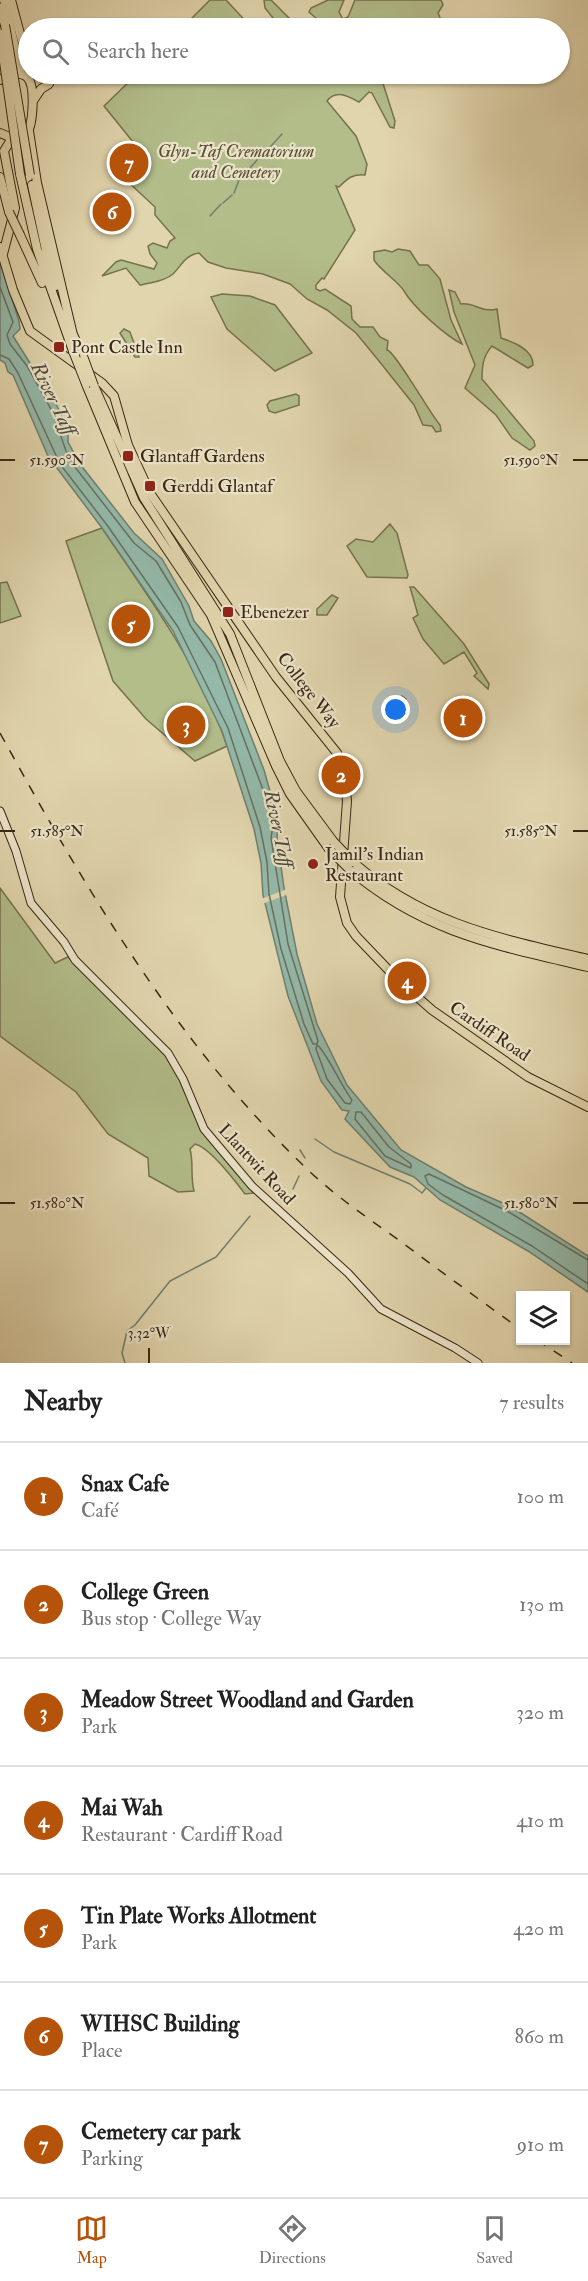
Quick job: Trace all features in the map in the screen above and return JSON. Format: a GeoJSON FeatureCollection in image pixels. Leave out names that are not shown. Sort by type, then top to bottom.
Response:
{"type":"FeatureCollection","features":[{"type":"Feature","properties":{"kind":"main road"},"geometry":{"type":"LineString","coordinates":[[4,0],[18,61]]}},
{"type":"Feature","properties":{"kind":"main road"},"geometry":{"type":"LineString","coordinates":[[11,0],[18,26]]}},
{"type":"Feature","properties":{"kind":"main road"},"geometry":{"type":"LineString","coordinates":[[0,8],[20,174],[39,257],[71,337]]}},
{"type":"Feature","properties":{"kind":"main road"},"geometry":{"type":"LineString","coordinates":[[2,30],[47,255],[71,337]]}},
{"type":"Feature","properties":{"kind":"main road"},"geometry":{"type":"LineString","coordinates":[[0,80],[9,74],[18,74]]}},
{"type":"Feature","properties":{"kind":"main road"},"geometry":{"type":"LineString","coordinates":[[30,84],[32,104],[29,131],[37,183],[73,351],[144,498],[230,634],[280,761],[296,791],[331,845],[352,866],[410,913],[449,931],[588,967]]}},
{"type":"Feature","properties":{"kind":"main road"},"geometry":{"type":"LineString","coordinates":[[32,104],[41,89],[49,84]]}},
{"type":"Feature","properties":{"kind":"main road"},"geometry":{"type":"LineString","coordinates":[[0,133],[19,138],[29,131]]}},
{"type":"Feature","properties":{"kind":"main road"},"geometry":{"type":"LineString","coordinates":[[1,251],[15,217],[4,151],[12,138]]}},
{"type":"Feature","properties":{"kind":"main road"},"geometry":{"type":"LineString","coordinates":[[0,177],[9,212],[84,359],[90,385]]}},
{"type":"Feature","properties":{"kind":"main road","name":"College Way"},"geometry":{"type":"LineString","coordinates":[[1,251],[13,290],[30,331],[102,383],[114,396],[140,474],[168,520],[276,677],[337,753],[344,772],[347,801]]}},
{"type":"Feature","properties":{"kind":"main road","name":"Cardiff Road"},"geometry":{"type":"LineString","coordinates":[[347,801],[340,897],[346,921],[356,936],[399,981],[432,1010],[528,1077],[588,1107]]}},
{"type":"Feature","properties":{"kind":"main road","name":"Llantwit Road"},"geometry":{"type":"LineString","coordinates":[[0,812],[16,851],[31,903],[64,942],[75,960],[168,1053],[183,1079],[204,1129],[240,1173],[348,1273],[381,1309],[455,1348],[478,1363]]}},
{"type":"Feature","properties":{"kind":"main road"},"geometry":{"type":"LineString","coordinates":[[352,866],[391,892],[448,922],[506,940],[588,959]]}},
{"type":"Feature","properties":{"kind":"green space"},"geometry":{"type":"Polygon","coordinates":[[[210,0],[226,0],[243,18],[192,18],[210,0]]]}},
{"type":"Feature","properties":{"kind":"green space"},"geometry":{"type":"Polygon","coordinates":[[[264,0],[271,0],[289,18],[273,18],[265,8],[264,0]]]}},
{"type":"Feature","properties":{"kind":"green space"},"geometry":{"type":"Polygon","coordinates":[[[328,0],[344,0],[339,12],[342,18],[316,18],[309,12],[311,8],[328,0]]]}},
{"type":"Feature","properties":{"kind":"green space"},"geometry":{"type":"Polygon","coordinates":[[[355,0],[441,0],[443,5],[438,13],[440,18],[346,18],[355,0]]]}},
{"type":"Feature","properties":{"kind":"green space","name":"Glyn-Taf Crematorium and Cemetery"},"geometry":{"type":"Polygon","coordinates":[[[127,84],[383,84],[395,121],[394,128],[390,127],[372,93],[369,92],[359,102],[338,94],[327,101],[356,136],[367,164],[365,175],[354,176],[339,187],[336,186],[355,230],[324,279],[322,278],[316,285],[316,289],[320,291],[325,289],[351,306],[352,319],[360,327],[373,327],[380,337],[388,341],[387,350],[405,371],[440,425],[441,431],[436,432],[432,426],[423,425],[414,405],[356,333],[327,310],[307,299],[290,284],[263,274],[226,268],[208,262],[199,253],[187,258],[173,274],[162,280],[140,285],[126,268],[102,276],[121,260],[154,269],[157,263],[150,254],[148,246],[153,243],[167,248],[170,241],[175,238],[155,215],[155,207],[125,179],[142,165],[147,167],[150,163],[104,106],[127,84]]]}},
{"type":"Feature","properties":{"kind":"green space"},"geometry":{"type":"Polygon","coordinates":[[[398,249],[410,251],[419,265],[428,265],[440,279],[451,320],[462,344],[431,321],[374,260],[374,252],[385,250],[392,252],[398,249]]]}},
{"type":"Feature","properties":{"kind":"green space"},"geometry":{"type":"Polygon","coordinates":[[[449,290],[455,292],[461,304],[470,304],[486,310],[497,309],[501,338],[522,347],[530,355],[533,365],[528,368],[492,346],[484,361],[482,379],[534,441],[535,446],[530,450],[512,438],[496,415],[465,388],[475,365],[454,312],[449,290]]]}},
{"type":"Feature","properties":{"kind":"green space"},"geometry":{"type":"Polygon","coordinates":[[[222,294],[250,296],[275,305],[312,353],[275,371],[227,329],[211,297],[222,294]]]}},
{"type":"Feature","properties":{"kind":"green space"},"geometry":{"type":"Polygon","coordinates":[[[124,329],[130,332],[139,357],[135,357],[120,333],[124,329]]]}},
{"type":"Feature","properties":{"kind":"green space"},"geometry":{"type":"Polygon","coordinates":[[[296,394],[299,396],[299,405],[275,413],[269,411],[267,405],[270,401],[296,394]]]}},
{"type":"Feature","properties":{"kind":"green space"},"geometry":{"type":"Polygon","coordinates":[[[390,524],[397,533],[407,578],[367,577],[347,546],[356,539],[373,542],[390,524]]]}},
{"type":"Feature","properties":{"kind":"green space"},"geometry":{"type":"Polygon","coordinates":[[[102,528],[172,632],[203,687],[227,746],[195,761],[146,719],[113,681],[66,541],[102,528]]]}},
{"type":"Feature","properties":{"kind":"green space"},"geometry":{"type":"Polygon","coordinates":[[[7,582],[21,616],[0,623],[0,583],[7,582]]]}},
{"type":"Feature","properties":{"kind":"green space"},"geometry":{"type":"Polygon","coordinates":[[[410,587],[414,587],[464,644],[489,684],[488,689],[474,676],[477,673],[464,652],[444,664],[423,639],[413,618],[418,615],[410,587]]]}},
{"type":"Feature","properties":{"kind":"green space"},"geometry":{"type":"Polygon","coordinates":[[[332,595],[338,598],[327,615],[317,615],[317,609],[332,595]]]}},
{"type":"Feature","properties":{"kind":"green space"},"geometry":{"type":"Polygon","coordinates":[[[402,696],[406,699],[387,717],[383,709],[402,696]]]}},
{"type":"Feature","properties":{"kind":"green space"},"geometry":{"type":"Polygon","coordinates":[[[0,888],[55,963],[68,957],[165,1055],[179,1079],[202,1131],[254,1193],[245,1194],[215,1158],[195,1144],[190,1149],[194,1191],[178,1192],[149,1176],[148,1158],[108,1134],[76,1092],[0,1036],[0,888]]]}},
{"type":"Feature","properties":{"kind":"water"},"geometry":{"type":"Polygon","coordinates":[[[0,262],[19,321],[20,329],[13,336],[57,406],[68,430],[68,442],[80,464],[134,533],[162,559],[189,606],[194,621],[211,641],[221,659],[264,770],[278,820],[277,837],[284,888],[297,954],[317,1024],[347,1085],[401,1150],[466,1187],[510,1206],[588,1256],[588,1292],[528,1251],[440,1200],[414,1177],[390,1167],[345,1119],[349,1111],[342,1110],[321,1081],[288,996],[263,895],[261,863],[254,829],[222,731],[173,631],[102,528],[48,456],[13,375],[8,372],[5,363],[0,360],[0,262]]]}},
{"type":"Feature","properties":{"kind":"pier"},"geometry":{"type":"Polygon","coordinates":[[[287,889],[289,894],[262,904],[261,899],[287,889]]]}},
{"type":"Feature","properties":{"kind":"waterway"},"geometry":{"type":"LineString","coordinates":[[261,157],[282,134]]}},
{"type":"Feature","properties":{"kind":"waterway"},"geometry":{"type":"LineString","coordinates":[[234,193],[239,180],[258,159]]}},
{"type":"Feature","properties":{"kind":"waterway"},"geometry":{"type":"LineString","coordinates":[[223,203],[232,195]]}},
{"type":"Feature","properties":{"kind":"waterway"},"geometry":{"type":"LineString","coordinates":[[210,216],[221,204]]}},
{"type":"Feature","properties":{"kind":"waterway"},"geometry":{"type":"LineString","coordinates":[[315,1139],[334,1152],[410,1184],[422,1193],[426,1188]]}},
{"type":"Feature","properties":{"kind":"waterway"},"geometry":{"type":"LineString","coordinates":[[300,1150],[305,1158]]}},
{"type":"Feature","properties":{"kind":"waterway"},"geometry":{"type":"LineString","coordinates":[[293,1189],[299,1176]]}},
{"type":"Feature","properties":{"kind":"waterway"},"geometry":{"type":"LineString","coordinates":[[125,1363],[122,1353],[127,1331],[135,1325],[170,1281],[216,1257],[250,1216]]}},
{"type":"Feature","properties":{"kind":"railway"},"geometry":{"type":"LineString","coordinates":[[0,733],[100,907],[137,963],[217,1071],[260,1121],[307,1169],[340,1198],[516,1326]]}},
{"type":"Feature","properties":{"kind":"railway"},"geometry":{"type":"LineString","coordinates":[[545,1345],[572,1363]]}},
{"type":"Feature","properties":{"kind":"place","name":"Cemetery car park"},"geometry":{"type":"Point","coordinates":[129,163]}},
{"type":"Feature","properties":{"kind":"place","name":"WIHSC Building"},"geometry":{"type":"Point","coordinates":[112,212]}},
{"type":"Feature","properties":{"kind":"place","name":"Pont Castle Inn"},"geometry":{"type":"Point","coordinates":[59,347]}},
{"type":"Feature","properties":{"kind":"place","name":"Glantaff Gardens"},"geometry":{"type":"Point","coordinates":[128,456]}},
{"type":"Feature","properties":{"kind":"place","name":"Gerddi Glantaf"},"geometry":{"type":"Point","coordinates":[150,486]}},
{"type":"Feature","properties":{"kind":"place","name":"Ebenezer"},"geometry":{"type":"Point","coordinates":[228,612]}},
{"type":"Feature","properties":{"kind":"place","name":"Tin Plate Works Allotment"},"geometry":{"type":"Point","coordinates":[131,624]}},
{"type":"Feature","properties":{"kind":"place","name":"Snax Cafe"},"geometry":{"type":"Point","coordinates":[463,718]}},
{"type":"Feature","properties":{"kind":"place","name":"Meadow Street Woodland and Garden"},"geometry":{"type":"Point","coordinates":[186,725]}},
{"type":"Feature","properties":{"kind":"place","name":"College Green"},"geometry":{"type":"Point","coordinates":[341,775]}},
{"type":"Feature","properties":{"kind":"place","name":"Jamil's Indian Restaurant"},"geometry":{"type":"Point","coordinates":[313,864]}},
{"type":"Feature","properties":{"kind":"place","name":"Mai Wah"},"geometry":{"type":"Point","coordinates":[407,981]}},
{"type":"Feature","properties":{"kind":"water label","name":"River Taff"},"geometry":{"type":"Point","coordinates":[54,398]}},
{"type":"Feature","properties":{"kind":"water label","name":"River Taff"},"geometry":{"type":"Point","coordinates":[279,828]}}]}
